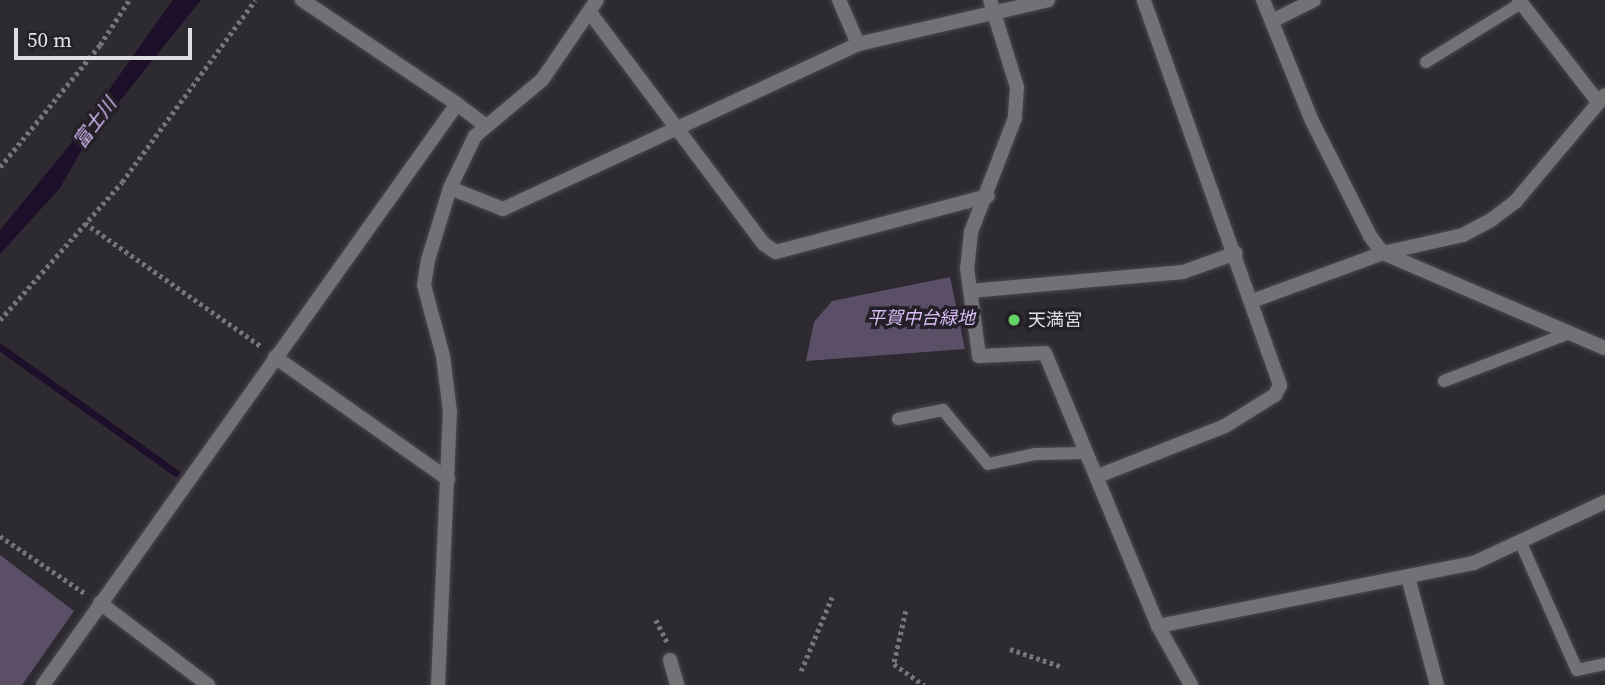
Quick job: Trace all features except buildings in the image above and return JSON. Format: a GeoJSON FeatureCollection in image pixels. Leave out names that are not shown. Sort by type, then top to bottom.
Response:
{"type":"FeatureCollection","features":[{"type":"Feature","properties":{"kind":"street"},"geometry":{"type":"LineString","coordinates":[[302,0],[485,125]]}},
{"type":"Feature","properties":{"kind":"street"},"geometry":{"type":"LineString","coordinates":[[439,685],[448,479],[444,367],[424,285],[450,188],[485,125],[542,80],[591,14],[597,0]]}},
{"type":"Feature","properties":{"kind":"street"},"geometry":{"type":"LineString","coordinates":[[839,0],[858,44]]}},
{"type":"Feature","properties":{"kind":"street"},"geometry":{"type":"LineString","coordinates":[[450,188],[503,209],[858,44],[994,5],[1048,0]]}},
{"type":"Feature","properties":{"kind":"street"},"geometry":{"type":"LineString","coordinates":[[1098,476],[1224,426],[1275,395],[1280,384],[1236,253],[1144,0]]}},
{"type":"Feature","properties":{"kind":"street"},"geometry":{"type":"LineString","coordinates":[[1263,0],[1312,121],[1370,236],[1383,253],[1605,348]]}},
{"type":"Feature","properties":{"kind":"street"},"geometry":{"type":"LineString","coordinates":[[1272,21],[1314,0]]}},
{"type":"Feature","properties":{"kind":"street"},"geometry":{"type":"LineString","coordinates":[[1252,300],[1383,253],[1463,235],[1491,220],[1516,201],[1602,99],[1520,1]]}},
{"type":"Feature","properties":{"kind":"street"},"geometry":{"type":"LineString","coordinates":[[994,5],[1017,87],[1015,118],[988,196],[971,232],[970,291],[979,356],[1045,353],[1098,476],[1157,626],[1192,685]]}},
{"type":"Feature","properties":{"kind":"street"},"geometry":{"type":"LineString","coordinates":[[591,14],[776,252],[988,196]]}},
{"type":"Feature","properties":{"kind":"street"},"geometry":{"type":"LineString","coordinates":[[43,685],[457,104]]}},
{"type":"Feature","properties":{"kind":"street"},"geometry":{"type":"LineString","coordinates":[[970,291],[1183,272],[1236,253]]}},
{"type":"Feature","properties":{"kind":"street"},"geometry":{"type":"LineString","coordinates":[[275,357],[448,479]]}},
{"type":"Feature","properties":{"kind":"street"},"geometry":{"type":"LineString","coordinates":[[1157,626],[1474,563],[1605,502]]}},
{"type":"Feature","properties":{"kind":"street"},"geometry":{"type":"LineString","coordinates":[[1408,577],[1437,685]]}},
{"type":"Feature","properties":{"kind":"street"},"geometry":{"type":"LineString","coordinates":[[100,603],[208,685]]}},
{"type":"Feature","properties":{"kind":"street"},"geometry":{"type":"LineString","coordinates":[[670,660],[677,685]]}},
{"type":"Feature","properties":{"kind":"lane"},"geometry":{"type":"LineString","coordinates":[[1426,62],[1520,1]]}},
{"type":"Feature","properties":{"kind":"lane"},"geometry":{"type":"LineString","coordinates":[[1444,381],[1569,333]]}},
{"type":"Feature","properties":{"kind":"lane"},"geometry":{"type":"LineString","coordinates":[[898,419],[943,410],[988,464],[1036,454],[1087,453]]}},
{"type":"Feature","properties":{"kind":"lane"},"geometry":{"type":"LineString","coordinates":[[1520,541],[1577,670],[1605,664]]}},
{"type":"Feature","properties":{"kind":"path"},"geometry":{"type":"LineString","coordinates":[[0,167],[100,44],[129,0]]}},
{"type":"Feature","properties":{"kind":"path"},"geometry":{"type":"LineString","coordinates":[[0,320],[122,182],[256,0]]}},
{"type":"Feature","properties":{"kind":"path"},"geometry":{"type":"LineString","coordinates":[[85,223],[275,357]]}},
{"type":"Feature","properties":{"kind":"path"},"geometry":{"type":"LineString","coordinates":[[0,536],[100,603]]}},
{"type":"Feature","properties":{"kind":"path"},"geometry":{"type":"LineString","coordinates":[[801,671],[832,597]]}},
{"type":"Feature","properties":{"kind":"path"},"geometry":{"type":"LineString","coordinates":[[906,611],[894,664],[924,685]]}},
{"type":"Feature","properties":{"kind":"path"},"geometry":{"type":"LineString","coordinates":[[656,620],[670,660]]}},
{"type":"Feature","properties":{"kind":"path"},"geometry":{"type":"LineString","coordinates":[[1010,649],[1063,667]]}},
{"type":"Feature","properties":{"kind":"green space","name":"平賀中台緑地"},"geometry":{"type":"Polygon","coordinates":[[[950,277],[965,349],[806,361],[814,322],[832,301],[950,277]]]}},
{"type":"Feature","properties":{"kind":"green space"},"geometry":{"type":"Polygon","coordinates":[[[0,555],[74,611],[22,685],[0,685],[0,555]]]}},
{"type":"Feature","properties":{"kind":"water","name":"富士川"},"geometry":{"type":"Polygon","coordinates":[[[173,0],[201,0],[85,144],[60,188],[0,254],[0,230],[69,146],[173,0]]]}},
{"type":"Feature","properties":{"kind":"waterway"},"geometry":{"type":"LineString","coordinates":[[0,347],[176,473]]}},
{"type":"Feature","properties":{"kind":"place","name":"天満宮"},"geometry":{"type":"Point","coordinates":[1014,320]}}]}
